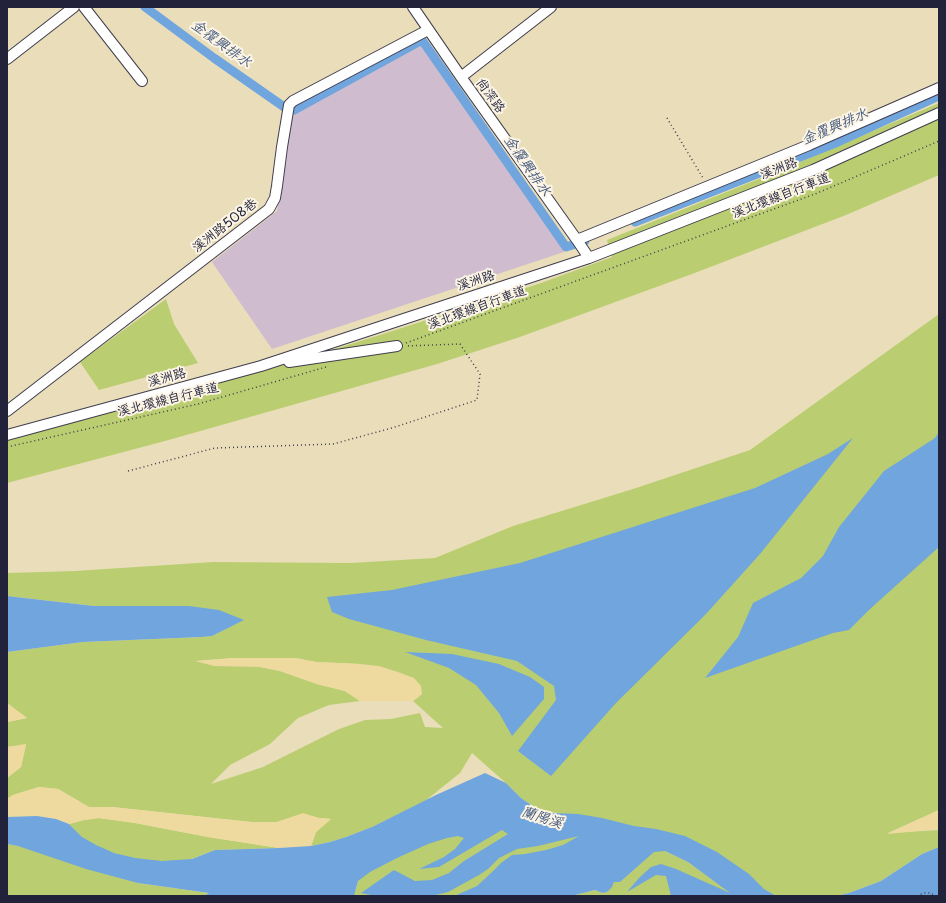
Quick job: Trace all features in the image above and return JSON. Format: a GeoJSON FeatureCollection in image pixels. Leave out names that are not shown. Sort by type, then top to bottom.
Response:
{"type":"FeatureCollection","features":[{"type":"Feature","properties":{"kind":"street"},"geometry":{"type":"LineString","coordinates":[[7,60],[74,7]]}},
{"type":"Feature","properties":{"kind":"street"},"geometry":{"type":"LineString","coordinates":[[84,7],[142,81]]}},
{"type":"Feature","properties":{"kind":"street","name":"尚深路"},"geometry":{"type":"LineString","coordinates":[[413,7],[589,258]]}},
{"type":"Feature","properties":{"kind":"street"},"geometry":{"type":"LineString","coordinates":[[461,77],[551,7]]}},
{"type":"Feature","properties":{"kind":"street","name":"溪洲路508巷"},"geometry":{"type":"LineString","coordinates":[[7,411],[269,209],[275,198],[282,146],[290,104],[293,101],[428,30]]}},
{"type":"Feature","properties":{"kind":"street"},"geometry":{"type":"LineString","coordinates":[[577,240],[809,145],[939,88]]}},
{"type":"Feature","properties":{"kind":"street","name":"溪洲路"},"geometry":{"type":"LineString","coordinates":[[7,434],[261,366],[589,258],[813,170],[939,113]]}},
{"type":"Feature","properties":{"kind":"street"},"geometry":{"type":"LineString","coordinates":[[261,366],[398,346]]}},
{"type":"Feature","properties":{"kind":"path"},"geometry":{"type":"LineString","coordinates":[[667,118],[708,186]]}},
{"type":"Feature","properties":{"kind":"path","name":"溪北環線自行車道"},"geometry":{"type":"LineString","coordinates":[[398,346],[815,194],[939,141]]}},
{"type":"Feature","properties":{"kind":"path"},"geometry":{"type":"LineString","coordinates":[[128,471],[216,448],[333,444],[392,428],[477,400],[480,374],[460,344],[398,346]]}},
{"type":"Feature","properties":{"kind":"path","name":"溪北環線自行車道"},"geometry":{"type":"LineString","coordinates":[[7,447],[198,404],[328,366]]}},
{"type":"Feature","properties":{"kind":"path"},"geometry":{"type":"LineString","coordinates":[[917,896],[924,893],[931,893],[935,896]]}},
{"type":"Feature","properties":{"kind":"shaded area"},"geometry":{"type":"Polygon","coordinates":[[[422,45],[560,242],[564,252],[272,349],[212,262],[277,211],[293,113],[422,45]]]}},
{"type":"Feature","properties":{"kind":"green space"},"geometry":{"type":"Polygon","coordinates":[[[939,103],[939,175],[846,215],[692,274],[517,338],[437,364],[165,441],[7,483],[7,439],[263,371],[541,283],[612,257],[607,240],[781,170],[939,103]]]}},
{"type":"Feature","properties":{"kind":"green space"},"geometry":{"type":"Polygon","coordinates":[[[166,299],[174,324],[198,363],[99,390],[80,362],[166,299]]]}},
{"type":"Feature","properties":{"kind":"green space"},"geometry":{"type":"Polygon","coordinates":[[[939,314],[939,810],[888,833],[939,830],[939,847],[922,854],[881,881],[837,896],[767,896],[685,839],[537,809],[521,798],[472,753],[460,773],[425,801],[372,827],[330,842],[311,846],[316,832],[331,819],[303,814],[277,822],[251,822],[112,807],[89,807],[58,789],[39,787],[13,795],[7,799],[7,778],[21,767],[26,745],[7,747],[7,722],[27,718],[7,703],[7,652],[83,642],[212,636],[243,620],[7,596],[7,573],[75,571],[213,562],[350,563],[435,558],[513,526],[633,489],[750,450],[939,314]],[[234,658],[197,661],[260,667],[280,671],[317,684],[345,691],[360,701],[329,705],[298,718],[270,744],[230,765],[211,784],[263,767],[339,729],[365,720],[391,719],[420,713],[425,727],[443,728],[413,701],[422,694],[360,664],[316,662],[295,658],[234,658]]]}},
{"type":"Feature","properties":{"kind":"green space"},"geometry":{"type":"Polygon","coordinates":[[[99,818],[279,848],[215,850],[176,865],[152,868],[91,848],[69,824],[99,818]]]}},
{"type":"Feature","properties":{"kind":"green space"},"geometry":{"type":"Polygon","coordinates":[[[475,823],[581,836],[561,858],[454,896],[354,896],[358,881],[371,867],[475,823]]]}},
{"type":"Feature","properties":{"kind":"green space"},"geometry":{"type":"Polygon","coordinates":[[[7,844],[58,852],[138,883],[209,893],[204,896],[7,896],[7,844]]]}},
{"type":"Feature","properties":{"kind":"green space"},"geometry":{"type":"Polygon","coordinates":[[[654,851],[665,851],[688,862],[732,894],[702,896],[571,896],[595,890],[602,893],[614,882],[620,882],[654,851]]]}},
{"type":"Feature","properties":{"kind":"sand"},"geometry":{"type":"Polygon","coordinates":[[[234,658],[295,658],[316,662],[379,666],[414,678],[421,686],[422,694],[413,701],[360,701],[345,691],[317,684],[280,671],[260,667],[214,666],[195,661],[234,658]]]}},
{"type":"Feature","properties":{"kind":"sand"},"geometry":{"type":"Polygon","coordinates":[[[7,703],[12,707],[27,718],[7,722],[7,703]]]}},
{"type":"Feature","properties":{"kind":"sand"},"geometry":{"type":"Polygon","coordinates":[[[26,744],[21,767],[7,778],[7,747],[26,744]]]}},
{"type":"Feature","properties":{"kind":"sand"},"geometry":{"type":"Polygon","coordinates":[[[39,787],[58,789],[89,807],[112,807],[251,822],[277,822],[303,813],[319,818],[331,819],[316,832],[311,846],[279,848],[99,818],[69,824],[56,819],[37,816],[7,817],[7,799],[13,795],[39,787]]]}},
{"type":"Feature","properties":{"kind":"sand"},"geometry":{"type":"Polygon","coordinates":[[[939,810],[939,829],[887,834],[939,810]]]}},
{"type":"Feature","properties":{"kind":"water"},"geometry":{"type":"Polygon","coordinates":[[[939,432],[939,547],[870,609],[849,630],[833,633],[705,678],[738,637],[753,603],[801,578],[823,556],[839,527],[884,471],[935,438],[939,432]]]}},
{"type":"Feature","properties":{"kind":"water"},"geometry":{"type":"Polygon","coordinates":[[[853,438],[760,554],[706,614],[616,703],[551,776],[518,751],[556,700],[554,686],[517,661],[426,640],[349,619],[332,612],[327,597],[392,590],[520,563],[755,488],[828,454],[853,438]]]}},
{"type":"Feature","properties":{"kind":"water"},"geometry":{"type":"Polygon","coordinates":[[[7,596],[94,606],[189,606],[219,610],[244,620],[212,636],[83,642],[7,652],[7,596]]]}},
{"type":"Feature","properties":{"kind":"water"},"geometry":{"type":"Polygon","coordinates":[[[405,652],[452,654],[499,664],[530,677],[544,687],[544,699],[512,736],[499,713],[476,685],[449,668],[405,652]]]}},
{"type":"Feature","properties":{"kind":"water","name":"蘭陽溪"},"geometry":{"type":"Polygon","coordinates":[[[485,773],[506,783],[521,798],[537,809],[553,813],[578,814],[602,818],[685,836],[717,852],[749,874],[764,889],[776,896],[671,896],[666,876],[656,875],[627,892],[651,867],[661,864],[676,869],[730,893],[688,862],[665,851],[654,852],[620,882],[614,882],[612,887],[607,892],[602,893],[595,890],[571,896],[454,896],[477,886],[501,863],[512,855],[546,850],[563,845],[579,836],[538,846],[517,849],[499,858],[488,869],[479,875],[448,892],[432,896],[376,896],[361,893],[394,870],[415,881],[432,880],[449,873],[464,861],[508,834],[502,830],[439,867],[419,869],[444,857],[455,849],[464,838],[458,836],[428,844],[370,872],[358,881],[354,896],[204,896],[209,893],[138,883],[86,869],[18,846],[7,844],[7,817],[37,816],[56,819],[69,824],[82,837],[114,853],[135,858],[162,861],[192,859],[215,850],[311,846],[330,842],[372,827],[436,795],[485,773]]]}},
{"type":"Feature","properties":{"kind":"water"},"geometry":{"type":"Polygon","coordinates":[[[939,847],[939,896],[837,896],[881,881],[922,854],[939,847]]]}},
{"type":"Feature","properties":{"kind":"waterway","name":"金覆興排水"},"geometry":{"type":"LineString","coordinates":[[145,7],[287,109],[294,110],[422,40],[566,247],[585,241]]}},
{"type":"Feature","properties":{"kind":"waterway","name":"金覆興排水"},"geometry":{"type":"LineString","coordinates":[[635,222],[838,142],[939,96]]}}]}
